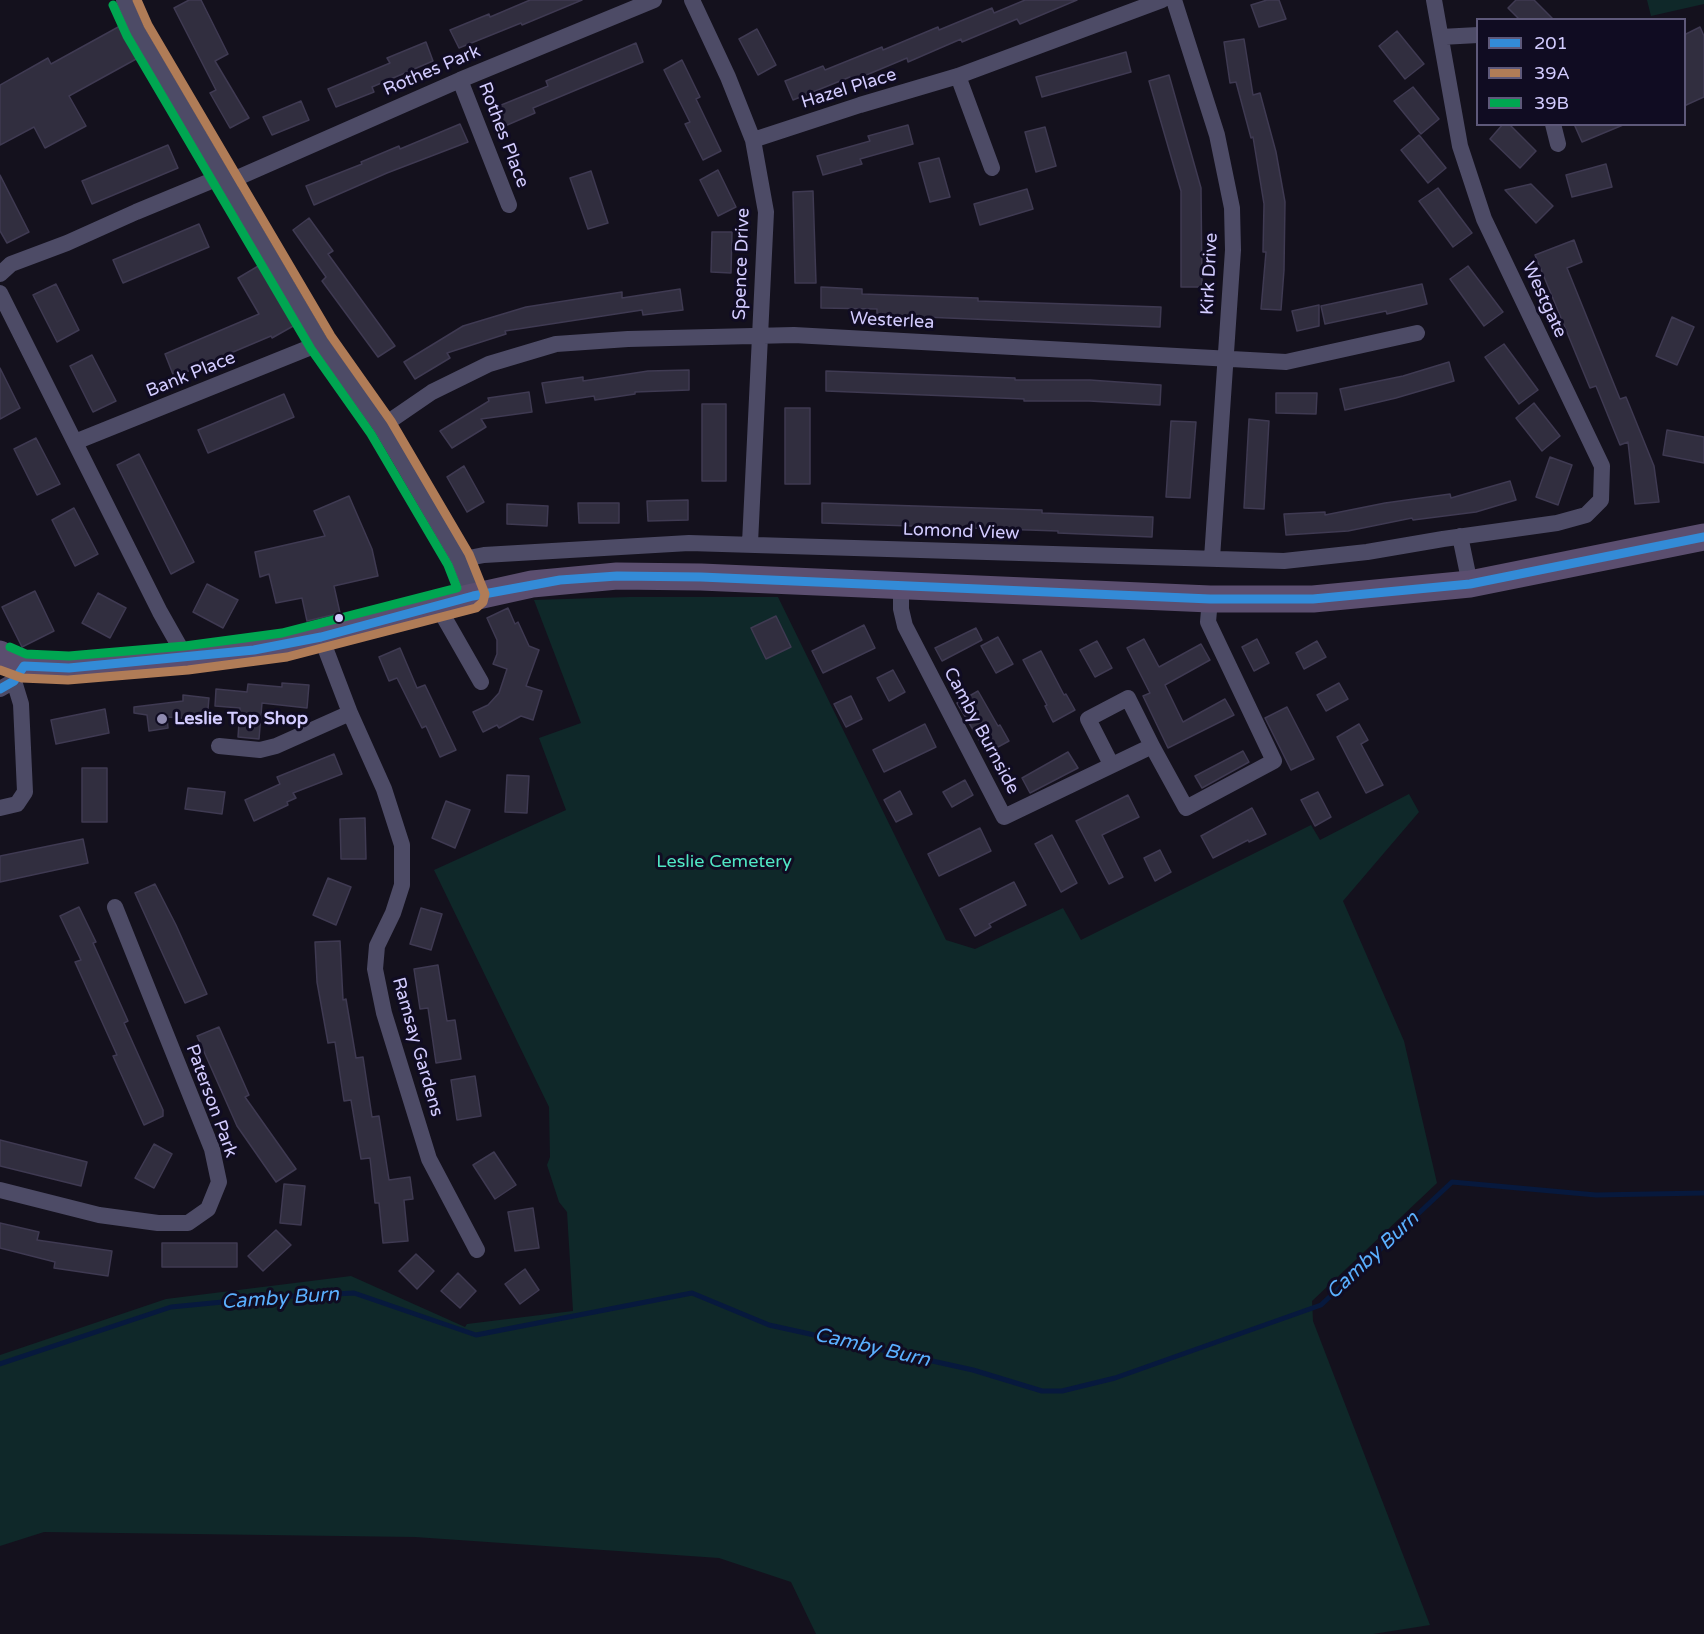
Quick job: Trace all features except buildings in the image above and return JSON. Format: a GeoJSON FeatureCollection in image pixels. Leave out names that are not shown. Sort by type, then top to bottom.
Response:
{"type":"FeatureCollection","features":[{"type":"Feature","properties":{"kind":"main road"},"geometry":{"type":"LineString","coordinates":[[0,654],[13,679],[69,668],[254,650],[321,637],[473,596],[541,583],[617,576],[901,585],[1210,599],[1313,599],[1470,584],[1704,537]]}},
{"type":"Feature","properties":{"kind":"street"},"geometry":{"type":"LineString","coordinates":[[124,0],[137,30],[321,343],[381,427],[459,560],[473,596]]}},
{"type":"Feature","properties":{"kind":"street","name":"Rothes Park"},"geometry":{"type":"LineString","coordinates":[[225,179],[654,0]]}},
{"type":"Feature","properties":{"kind":"street","name":"Spence Drive"},"geometry":{"type":"LineString","coordinates":[[692,0],[728,76],[753,140],[766,212],[750,543]]}},
{"type":"Feature","properties":{"kind":"street","name":"Hazel Place"},"geometry":{"type":"LineString","coordinates":[[753,140],[958,76],[1162,0]]}},
{"type":"Feature","properties":{"kind":"street","name":"Kirk Drive"},"geometry":{"type":"LineString","coordinates":[[1174,0],[1217,135],[1232,208],[1233,250],[1212,558]]}},
{"type":"Feature","properties":{"kind":"street","name":"Westgate"},"geometry":{"type":"LineString","coordinates":[[1434,0],[1460,146],[1484,219],[1602,466],[1600,500],[1586,514],[1557,523],[1530,526]]}},
{"type":"Feature","properties":{"kind":"street"},"geometry":{"type":"LineString","coordinates":[[1442,37],[1476,35]]}},
{"type":"Feature","properties":{"kind":"street"},"geometry":{"type":"LineString","coordinates":[[958,76],[992,168]]}},
{"type":"Feature","properties":{"kind":"street","name":"Rothes Place"},"geometry":{"type":"LineString","coordinates":[[460,80],[509,205]]}},
{"type":"Feature","properties":{"kind":"street"},"geometry":{"type":"LineString","coordinates":[[1554,126],[1558,144]]}},
{"type":"Feature","properties":{"kind":"street"},"geometry":{"type":"LineString","coordinates":[[0,274],[11,264],[67,243],[136,212],[225,179]]}},
{"type":"Feature","properties":{"kind":"street"},"geometry":{"type":"LineString","coordinates":[[0,293],[160,612],[186,658]]}},
{"type":"Feature","properties":{"kind":"street","name":"Westerlea"},"geometry":{"type":"LineString","coordinates":[[381,427],[432,392],[489,364],[556,344],[628,339],[794,335],[1286,362],[1418,333]]}},
{"type":"Feature","properties":{"kind":"street","name":"Bank Place"},"geometry":{"type":"LineString","coordinates":[[75,442],[321,343]]}},
{"type":"Feature","properties":{"kind":"street","name":"Lomond View"},"geometry":{"type":"LineString","coordinates":[[459,560],[484,555],[607,547],[750,543],[1021,554],[1284,561],[1367,552],[1530,526]]}},
{"type":"Feature","properties":{"kind":"street"},"geometry":{"type":"LineString","coordinates":[[1460,536],[1470,584]]}},
{"type":"Feature","properties":{"kind":"street","name":"Camby Burnside"},"geometry":{"type":"LineString","coordinates":[[901,585],[901,609],[905,626],[1004,817],[1152,746]]}},
{"type":"Feature","properties":{"kind":"street"},"geometry":{"type":"LineString","coordinates":[[1111,764],[1088,719],[1128,698],[1186,808],[1274,762],[1208,622],[1210,599]]}},
{"type":"Feature","properties":{"kind":"street"},"geometry":{"type":"LineString","coordinates":[[437,605],[481,682]]}},
{"type":"Feature","properties":{"kind":"street","name":"Ramsay Gardens"},"geometry":{"type":"LineString","coordinates":[[321,637],[350,713],[384,789],[402,845],[402,885],[393,913],[377,946],[375,969],[384,1013],[429,1159],[477,1250]]}},
{"type":"Feature","properties":{"kind":"street"},"geometry":{"type":"LineString","coordinates":[[0,808],[17,804],[25,792],[21,704],[13,679]]}},
{"type":"Feature","properties":{"kind":"street"},"geometry":{"type":"LineString","coordinates":[[219,746],[260,750],[276,746],[350,713]]}},
{"type":"Feature","properties":{"kind":"street","name":"Paterson Park"},"geometry":{"type":"LineString","coordinates":[[0,1190],[99,1215],[158,1223],[188,1223],[208,1209],[216,1191],[219,1182],[212,1149],[115,907]]}},
{"type":"Feature","properties":{"kind":"green space"},"geometry":{"type":"Polygon","coordinates":[[[1647,0],[1704,0],[1704,4],[1651,16],[1647,0]]]}},
{"type":"Feature","properties":{"kind":"green space","name":"Leslie Cemetery"},"geometry":{"type":"Polygon","coordinates":[[[629,597],[778,597],[946,940],[975,949],[1063,908],[1081,940],[1311,825],[1320,840],[1409,794],[1419,812],[1343,901],[1404,1041],[1437,1183],[1312,1301],[1313,1321],[1430,1625],[1373,1634],[816,1634],[791,1582],[719,1558],[415,1537],[44,1532],[0,1546],[0,1355],[166,1299],[351,1276],[465,1327],[467,1324],[573,1311],[567,1212],[559,1202],[547,1165],[550,1157],[549,1107],[434,870],[566,810],[539,738],[581,723],[534,600],[629,597]]]}},
{"type":"Feature","properties":{"kind":"waterway","name":"Camby Burn"},"geometry":{"type":"LineString","coordinates":[[0,1364],[171,1307],[275,1297],[354,1293],[476,1335],[692,1293],[769,1325],[973,1370],[1042,1391],[1062,1391],[1115,1378],[1321,1305],[1452,1182],[1596,1195],[1704,1193]]}},
{"type":"Feature","properties":{"kind":"transit line","name":"39A"},"geometry":{"type":"LineString","coordinates":[[0,670],[22,678],[68,680],[188,670],[287,657],[476,608],[483,602],[485,594],[469,554],[391,421],[331,336],[148,25],[137,0]]}},
{"type":"Feature","properties":{"kind":"transit line","name":"39B"},"geometry":{"type":"LineString","coordinates":[[10,647],[26,654],[69,656],[185,646],[282,633],[457,588],[448,565],[371,434],[311,349],[127,36],[113,5]]}},
{"type":"Feature","properties":{"kind":"transit line","name":"201"},"geometry":{"type":"LineString","coordinates":[[0,689],[14,681],[24,666],[69,668],[254,650],[321,637],[473,596],[560,580],[617,576],[701,577],[1210,599],[1313,599],[1470,584],[1704,537]]}},
{"type":"Feature","properties":{"kind":"place","name":"Leslie Top Shop"},"geometry":{"type":"Point","coordinates":[162,719]}}]}
